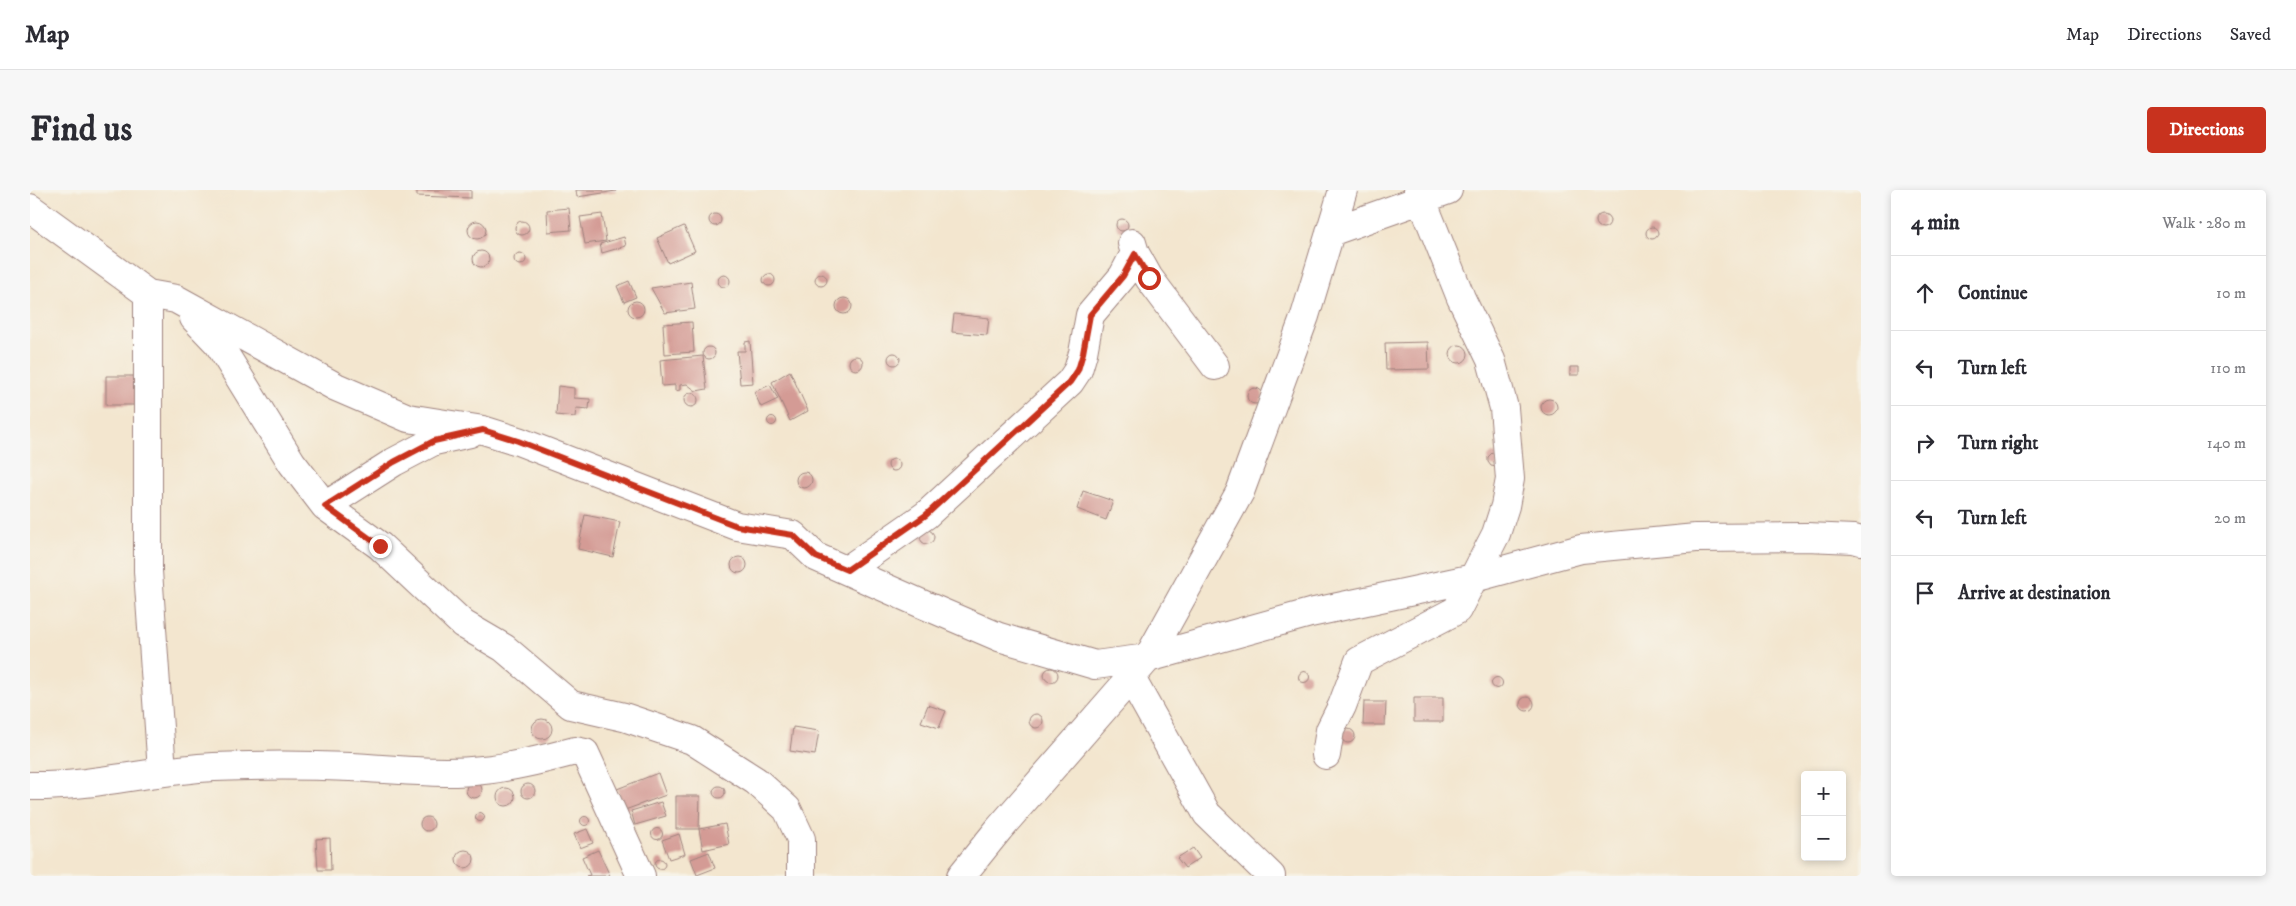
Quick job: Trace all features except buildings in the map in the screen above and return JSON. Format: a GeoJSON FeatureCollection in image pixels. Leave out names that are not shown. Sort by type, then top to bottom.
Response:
{"type":"FeatureCollection","features":[{"type":"Feature","properties":{"kind":"street"},"geometry":{"type":"LineString","coordinates":[[961,876],[999,829],[1148,658],[1240,492],[1305,316],[1343,190]]}},
{"type":"Feature","properties":{"kind":"street"},"geometry":{"type":"LineString","coordinates":[[1330,232],[1420,195],[1448,190]]}},
{"type":"Feature","properties":{"kind":"street"},"geometry":{"type":"LineString","coordinates":[[1326,755],[1330,730],[1342,706],[1359,661],[1457,610],[1488,554],[1505,506],[1510,479],[1504,408],[1491,360],[1461,298],[1420,195]]}},
{"type":"Feature","properties":{"kind":"street"},"geometry":{"type":"LineString","coordinates":[[30,208],[148,294],[176,299],[336,387],[408,418],[483,430],[518,441],[737,526],[793,535],[816,557],[999,637],[1095,666],[1148,658],[1310,613],[1474,578],[1581,549],[1696,538],[1806,537],[1861,541]]}},
{"type":"Feature","properties":{"kind":"street"},"geometry":{"type":"LineString","coordinates":[[847,570],[926,515],[1070,382],[1078,370],[1090,315],[1123,276],[1134,248],[1149,278],[1215,366]]}},
{"type":"Feature","properties":{"kind":"street"},"geometry":{"type":"LineString","coordinates":[[148,294],[148,571],[162,771]]}},
{"type":"Feature","properties":{"kind":"street"},"geometry":{"type":"LineString","coordinates":[[176,299],[218,343],[292,464],[325,506],[380,546],[463,624],[504,648],[571,705],[624,717],[692,740],[756,781],[787,809],[801,839],[801,876]]}},
{"type":"Feature","properties":{"kind":"street"},"geometry":{"type":"LineString","coordinates":[[325,506],[394,462],[434,441],[483,430]]}},
{"type":"Feature","properties":{"kind":"street"},"geometry":{"type":"LineString","coordinates":[[1131,678],[1207,814],[1271,876]]}},
{"type":"Feature","properties":{"kind":"street"},"geometry":{"type":"LineString","coordinates":[[30,786],[60,786],[162,771],[301,764],[442,772],[482,770],[582,751],[585,753],[640,876]]}},
{"type":"Feature","properties":{"kind":"route"},"geometry":{"type":"LineString","coordinates":[[380,546],[325,506],[394,462],[434,441],[483,430],[518,441],[737,526],[793,535],[816,557],[847,570],[926,515],[979,465],[1003,446],[1070,382],[1078,370],[1090,315],[1099,302],[1123,276],[1135,254],[1149,278]]}}]}
